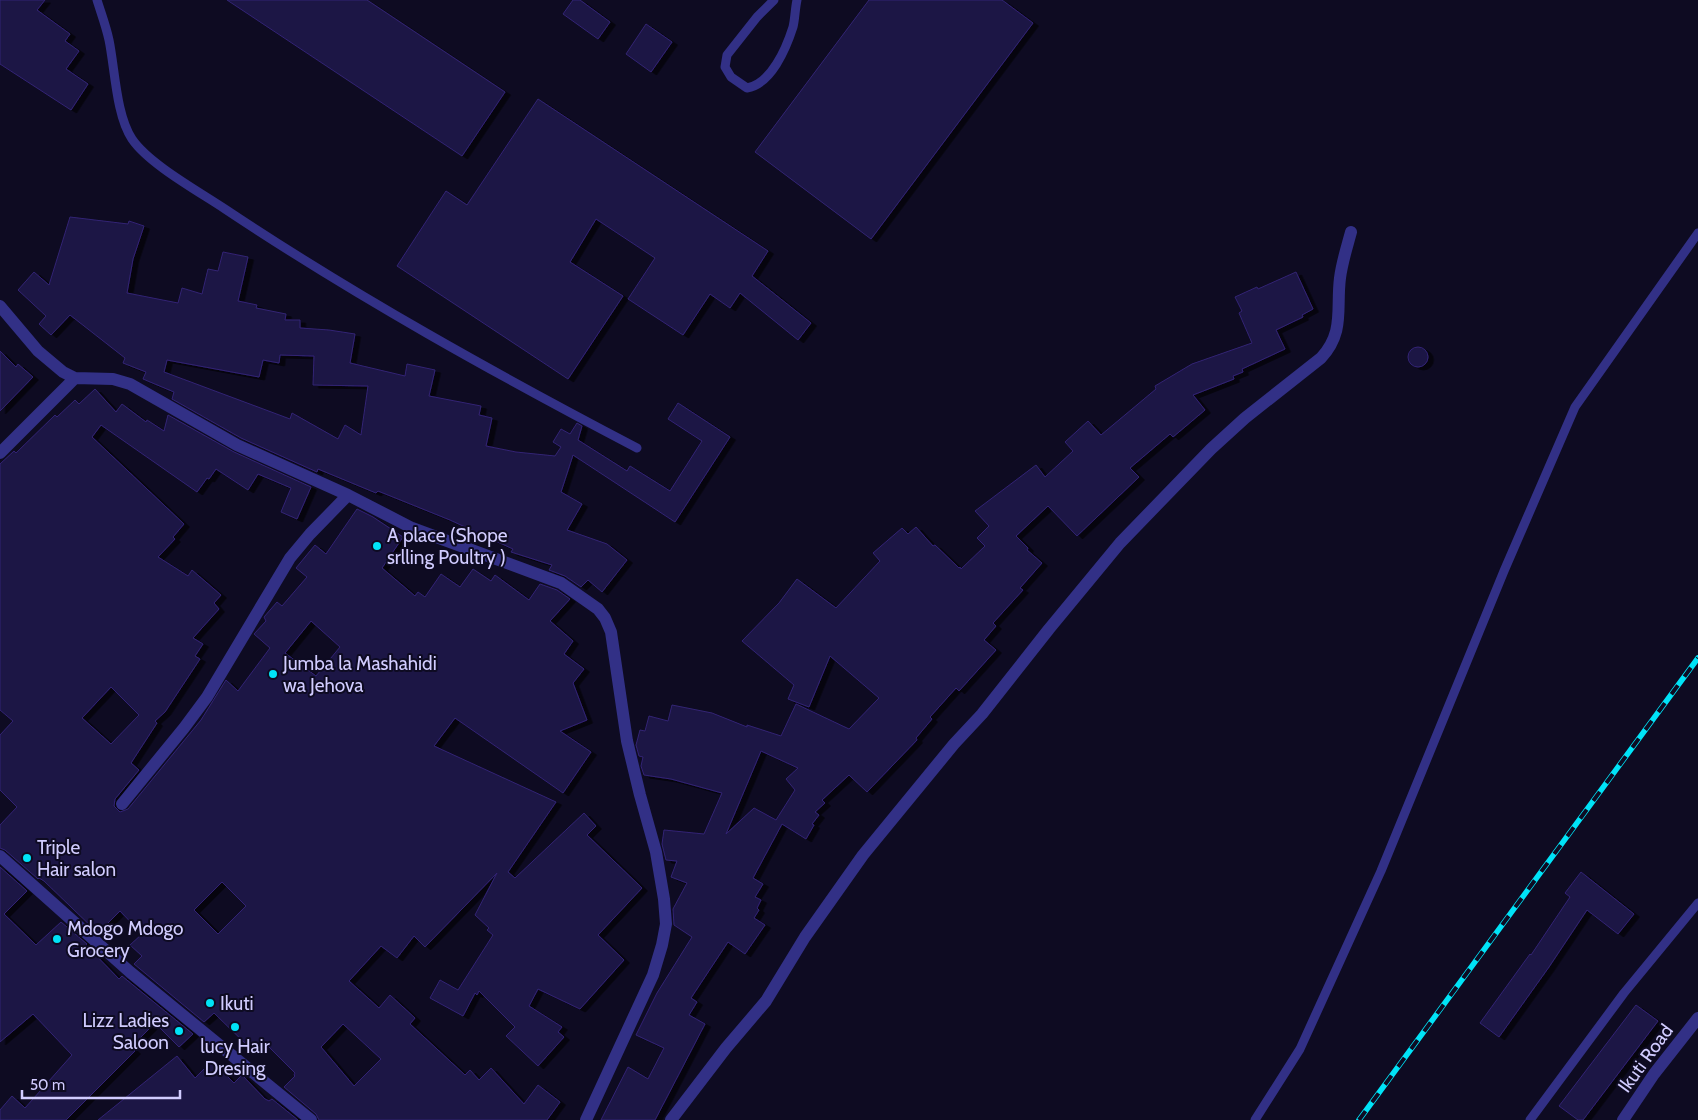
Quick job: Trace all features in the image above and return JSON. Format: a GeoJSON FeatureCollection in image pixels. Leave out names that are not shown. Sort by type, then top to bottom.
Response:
{"type":"FeatureCollection","features":[{"type":"Feature","properties":{"kind":"street"},"geometry":{"type":"LineString","coordinates":[[671,1120],[726,1048],[766,1001],[805,937],[862,856],[954,744],[982,714],[1120,543],[1211,448],[1245,418],[1316,363],[1331,348],[1338,327],[1340,280],[1343,260],[1351,232]]}},
{"type":"Feature","properties":{"kind":"street"},"geometry":{"type":"LineString","coordinates":[[0,306],[38,351],[57,368],[75,378],[113,379],[130,384],[244,448],[348,495],[412,528],[560,583],[598,609],[612,632],[627,741],[656,852],[666,924],[653,975],[586,1120]]}},
{"type":"Feature","properties":{"kind":"street"},"geometry":{"type":"LineString","coordinates":[[0,453],[75,378]]}},
{"type":"Feature","properties":{"kind":"street"},"geometry":{"type":"LineString","coordinates":[[122,804],[207,697],[290,558],[310,534],[348,495]]}},
{"type":"Feature","properties":{"kind":"street"},"geometry":{"type":"LineString","coordinates":[[0,856],[130,972],[311,1120]]}},
{"type":"Feature","properties":{"kind":"street","name":"Ikuti Road"},"geometry":{"type":"LineString","coordinates":[[1623,1120],[1654,1074],[1698,1018]]}},
{"type":"Feature","properties":{"kind":"lane"},"geometry":{"type":"LineString","coordinates":[[97,0],[109,38],[122,118],[130,136],[148,156],[231,213],[345,286],[528,391],[637,448]]}},
{"type":"Feature","properties":{"kind":"lane"},"geometry":{"type":"LineString","coordinates":[[774,0],[727,55],[725,67],[731,77],[747,88],[757,86],[766,79],[781,55],[793,27],[797,0]]}},
{"type":"Feature","properties":{"kind":"lane"},"geometry":{"type":"LineString","coordinates":[[1255,1120],[1300,1049],[1381,871],[1496,589],[1575,407],[1698,233]]}},
{"type":"Feature","properties":{"kind":"lane"},"geometry":{"type":"LineString","coordinates":[[1530,1120],[1624,993],[1698,903]]}},
{"type":"Feature","properties":{"kind":"building"},"geometry":{"type":"Polygon","coordinates":[[[0,0],[45,0],[37,10],[70,34],[65,41],[79,51],[66,69],[88,84],[71,110],[0,64],[0,0]]]}},
{"type":"Feature","properties":{"kind":"building"},"geometry":{"type":"Polygon","coordinates":[[[227,0],[367,0],[505,92],[462,156],[227,0]]]}},
{"type":"Feature","properties":{"kind":"building"},"geometry":{"type":"Polygon","coordinates":[[[573,0],[580,0],[610,22],[598,39],[563,14],[573,0]]]}},
{"type":"Feature","properties":{"kind":"building"},"geometry":{"type":"Polygon","coordinates":[[[869,0],[1002,0],[1033,23],[871,239],[755,152],[869,0]]]}},
{"type":"Feature","properties":{"kind":"building"},"geometry":{"type":"Polygon","coordinates":[[[646,24],[672,42],[651,72],[626,54],[646,24]]]}},
{"type":"Feature","properties":{"kind":"building"},"geometry":{"type":"Polygon","coordinates":[[[538,99],[768,251],[752,276],[811,323],[798,340],[740,293],[730,308],[710,294],[683,335],[628,299],[655,258],[596,219],[570,262],[623,296],[568,379],[397,266],[446,191],[467,205],[538,99]]]}},
{"type":"Feature","properties":{"kind":"building"},"geometry":{"type":"Polygon","coordinates":[[[70,217],[128,224],[129,221],[144,226],[133,259],[127,293],[178,303],[182,288],[202,294],[208,269],[218,271],[223,252],[248,257],[238,301],[257,305],[256,308],[286,314],[285,320],[300,320],[300,328],[355,334],[350,363],[405,376],[407,364],[435,370],[429,396],[481,406],[479,415],[492,418],[486,446],[516,452],[555,456],[561,447],[553,442],[561,429],[570,434],[577,423],[582,426],[578,440],[627,471],[630,466],[670,491],[702,441],[668,419],[678,403],[730,437],[675,522],[573,455],[561,492],[582,504],[567,530],[607,544],[627,560],[602,592],[588,580],[581,587],[565,576],[549,570],[552,565],[511,552],[513,549],[450,520],[318,469],[317,472],[241,438],[172,399],[174,392],[143,379],[146,372],[123,363],[125,358],[70,315],[51,335],[39,324],[46,316],[18,290],[34,272],[49,285],[70,217]],[[280,355],[279,363],[263,360],[259,377],[167,360],[164,372],[290,419],[292,413],[338,439],[345,425],[361,435],[368,386],[313,385],[314,356],[280,355]]]}},
{"type":"Feature","properties":{"kind":"building"},"geometry":{"type":"Polygon","coordinates":[[[1296,272],[1313,309],[1302,315],[1303,317],[1276,330],[1285,349],[1242,369],[1243,372],[1233,376],[1234,379],[1193,395],[1205,410],[1173,437],[1170,434],[1130,468],[1139,477],[1077,536],[1048,506],[1016,536],[1028,548],[1027,550],[1042,563],[1020,588],[1023,590],[993,623],[996,626],[984,640],[996,650],[959,691],[956,688],[930,717],[932,719],[916,738],[917,740],[867,792],[849,775],[822,800],[825,803],[815,812],[819,815],[812,824],[814,825],[806,839],[782,824],[753,878],[763,884],[755,897],[761,900],[757,908],[759,910],[754,918],[765,925],[745,954],[728,942],[691,998],[697,1002],[689,1015],[705,1024],[655,1120],[601,1120],[628,1067],[648,1079],[664,1048],[636,1035],[657,993],[692,937],[674,925],[673,909],[687,883],[671,877],[677,861],[666,860],[662,844],[664,830],[704,834],[722,793],[671,779],[644,775],[641,766],[643,757],[639,756],[636,745],[640,730],[645,731],[649,716],[668,721],[672,705],[712,713],[747,727],[747,725],[781,736],[796,704],[849,729],[879,698],[830,656],[809,707],[788,699],[794,685],[742,641],[779,603],[797,579],[836,608],[880,561],[873,553],[902,528],[908,534],[916,527],[933,546],[935,545],[961,569],[985,546],[977,538],[989,526],[975,511],[1036,465],[1045,477],[1073,451],[1065,442],[1088,421],[1101,435],[1156,389],[1155,386],[1192,364],[1252,343],[1239,313],[1242,311],[1235,297],[1257,287],[1258,289],[1296,272]],[[761,751],[726,834],[754,808],[776,820],[795,790],[786,779],[798,768],[761,751]]]}},
{"type":"Feature","properties":{"kind":"building"},"geometry":{"type":"Polygon","coordinates":[[[1418,347],[1425,350],[1428,357],[1425,364],[1418,367],[1411,364],[1408,357],[1411,350],[1418,347]]]}},
{"type":"Feature","properties":{"kind":"building"},"geometry":{"type":"Polygon","coordinates":[[[0,351],[16,367],[18,364],[33,377],[0,411],[0,351]]]}},
{"type":"Feature","properties":{"kind":"building"},"geometry":{"type":"Polygon","coordinates":[[[95,389],[116,412],[122,404],[146,422],[147,420],[164,431],[168,415],[234,452],[311,487],[297,519],[281,512],[291,488],[258,474],[248,490],[216,469],[197,492],[101,425],[92,437],[184,524],[173,537],[175,539],[158,557],[188,576],[192,570],[221,595],[214,603],[219,609],[193,638],[203,644],[195,656],[200,659],[165,712],[155,721],[157,723],[131,763],[139,770],[115,799],[114,806],[120,812],[128,809],[201,720],[226,680],[238,691],[270,648],[254,634],[266,621],[264,617],[277,602],[282,606],[307,577],[296,568],[315,545],[326,554],[357,509],[403,537],[382,568],[415,596],[418,592],[425,597],[441,574],[460,587],[473,569],[491,581],[495,575],[529,600],[540,584],[557,590],[570,599],[550,621],[573,641],[564,654],[584,669],[573,683],[587,720],[560,731],[591,752],[563,793],[455,718],[434,746],[556,802],[508,872],[515,878],[584,813],[596,826],[587,835],[642,888],[598,935],[624,960],[580,1009],[538,989],[529,1006],[562,1027],[558,1032],[564,1037],[538,1066],[506,1036],[515,1027],[479,991],[477,995],[475,993],[463,1016],[430,998],[440,980],[458,990],[493,935],[487,930],[489,928],[475,915],[497,873],[425,947],[414,936],[397,958],[381,946],[349,981],[379,1008],[390,995],[415,1018],[410,1024],[465,1075],[470,1070],[479,1080],[491,1068],[524,1104],[538,1085],[560,1102],[547,1120],[319,1120],[316,1114],[284,1087],[295,1076],[295,1073],[262,1040],[252,1050],[214,1013],[204,1022],[134,964],[142,956],[130,945],[142,934],[120,911],[98,933],[44,881],[38,879],[5,850],[0,848],[0,825],[17,807],[0,790],[0,735],[13,721],[0,710],[0,464],[14,451],[16,453],[55,415],[57,417],[75,400],[79,404],[95,389]],[[311,621],[285,653],[316,676],[340,647],[311,621]],[[111,687],[82,718],[111,744],[139,715],[111,687]],[[222,882],[194,910],[218,934],[246,906],[222,882]],[[343,1024],[321,1047],[354,1086],[381,1059],[343,1024]]]}},
{"type":"Feature","properties":{"kind":"building"},"geometry":{"type":"Polygon","coordinates":[[[0,867],[27,891],[4,914],[36,945],[61,922],[87,944],[119,979],[122,976],[193,1034],[179,1047],[155,1023],[131,1047],[135,1051],[66,1120],[0,1120],[0,1110],[12,1096],[25,1108],[72,1055],[33,1014],[0,1042],[0,867]]]}},
{"type":"Feature","properties":{"kind":"building"},"geometry":{"type":"Polygon","coordinates":[[[1581,872],[1634,914],[1618,934],[1587,910],[1499,1037],[1480,1023],[1531,955],[1570,897],[1565,893],[1581,872]]]}},
{"type":"Feature","properties":{"kind":"building"},"geometry":{"type":"Polygon","coordinates":[[[1636,1005],[1658,1021],[1583,1120],[1578,1120],[1559,1106],[1636,1005]]]}},
{"type":"Feature","properties":{"kind":"building"},"geometry":{"type":"Polygon","coordinates":[[[177,1056],[195,1078],[212,1061],[234,1083],[242,1075],[265,1099],[269,1101],[272,1099],[298,1120],[98,1120],[177,1056]]]}},
{"type":"Feature","properties":{"kind":"railway"},"geometry":{"type":"LineString","coordinates":[[1359,1120],[1698,658]]}},
{"type":"Feature","properties":{"kind":"place","name":"A place (Shope srlling Poultry )"},"geometry":{"type":"Point","coordinates":[377,546]}},
{"type":"Feature","properties":{"kind":"place","name":"Jumba la Mashahidi wa Jehova"},"geometry":{"type":"Point","coordinates":[273,674]}},
{"type":"Feature","properties":{"kind":"place","name":"Triple Hair salon"},"geometry":{"type":"Point","coordinates":[27,858]}},
{"type":"Feature","properties":{"kind":"place","name":"Mdogo Mdogo Grocery"},"geometry":{"type":"Point","coordinates":[57,939]}},
{"type":"Feature","properties":{"kind":"place","name":"Ikuti"},"geometry":{"type":"Point","coordinates":[210,1003]}},
{"type":"Feature","properties":{"kind":"place","name":"lucy Hair Dresing"},"geometry":{"type":"Point","coordinates":[235,1027]}},
{"type":"Feature","properties":{"kind":"place","name":"Lizz Ladies Saloon"},"geometry":{"type":"Point","coordinates":[179,1031]}}]}
